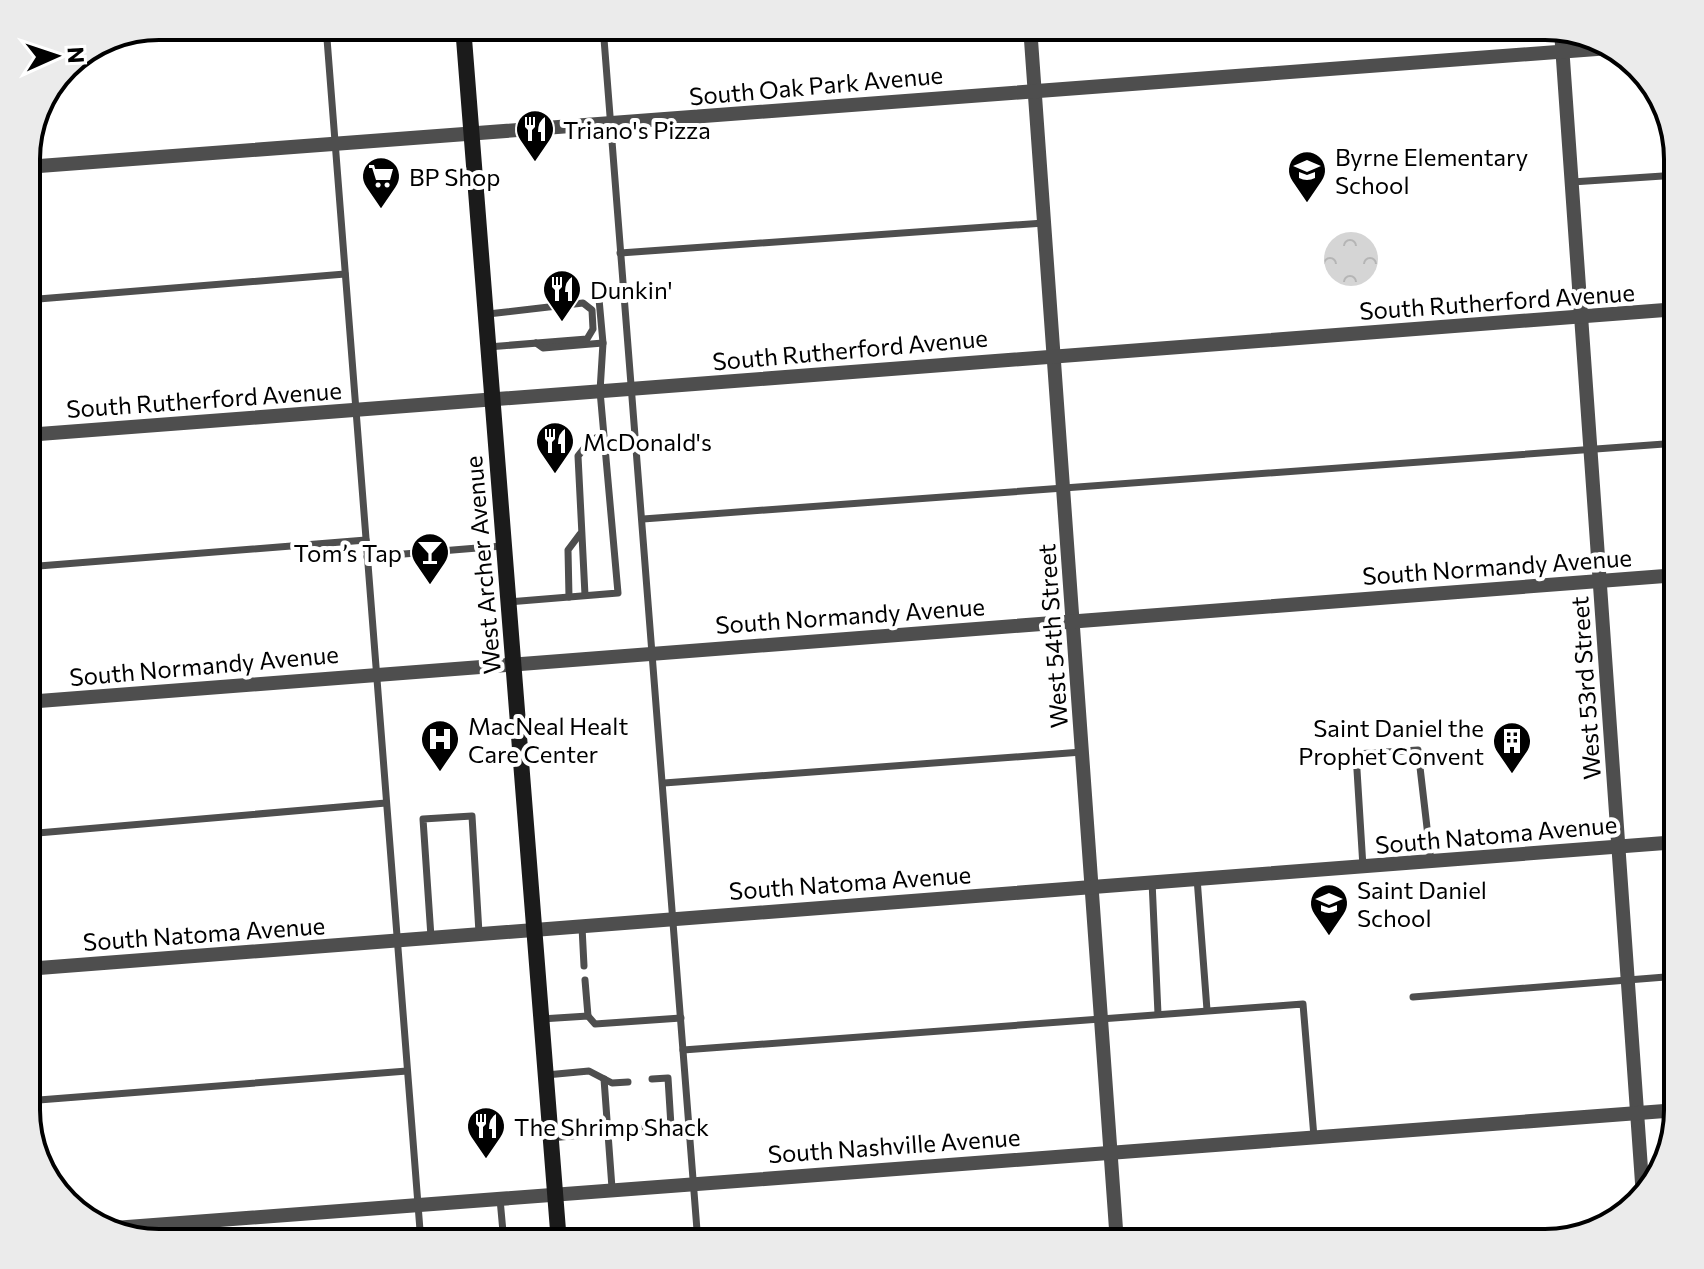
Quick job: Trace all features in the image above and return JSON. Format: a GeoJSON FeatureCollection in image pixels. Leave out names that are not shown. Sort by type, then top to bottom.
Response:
{"type":"FeatureCollection","features":[{"type":"Feature","properties":{"kind":"main road","name":"West Archer Avenue"},"geometry":{"type":"LineString","coordinates":[[464,40],[558,1229]]}},
{"type":"Feature","properties":{"kind":"street","name":"West 54th Street"},"geometry":{"type":"LineString","coordinates":[[1031,40],[1116,1229]]}},
{"type":"Feature","properties":{"kind":"street","name":"West 53rd Street"},"geometry":{"type":"LineString","coordinates":[[1562,41],[1642,1178]]}},
{"type":"Feature","properties":{"kind":"street","name":"South Oak Park Avenue"},"geometry":{"type":"LineString","coordinates":[[40,166],[1591,50]]}},
{"type":"Feature","properties":{"kind":"street","name":"South Rutherford Avenue"},"geometry":{"type":"LineString","coordinates":[[40,434],[1664,310]]}},
{"type":"Feature","properties":{"kind":"street","name":"South Normandy Avenue"},"geometry":{"type":"LineString","coordinates":[[40,701],[513,662],[1664,576]]}},
{"type":"Feature","properties":{"kind":"street","name":"South Natoma Avenue"},"geometry":{"type":"LineString","coordinates":[[40,968],[1664,843]]}},
{"type":"Feature","properties":{"kind":"street","name":"South Nashville Avenue"},"geometry":{"type":"LineString","coordinates":[[134,1226],[555,1192],[1664,1111]]}},
{"type":"Feature","properties":{"kind":"lane"},"geometry":{"type":"LineString","coordinates":[[327,40],[420,1229]]}},
{"type":"Feature","properties":{"kind":"lane"},"geometry":{"type":"LineString","coordinates":[[604,40],[697,1229]]}},
{"type":"Feature","properties":{"kind":"lane"},"geometry":{"type":"LineString","coordinates":[[1572,182],[1664,176]]}},
{"type":"Feature","properties":{"kind":"lane"},"geometry":{"type":"LineString","coordinates":[[620,253],[1044,223]]}},
{"type":"Feature","properties":{"kind":"lane"},"geometry":{"type":"LineString","coordinates":[[40,299],[345,274]]}},
{"type":"Feature","properties":{"kind":"lane"},"geometry":{"type":"LineString","coordinates":[[508,602],[618,593],[602,435],[600,391],[603,343],[599,299]]}},
{"type":"Feature","properties":{"kind":"lane"},"geometry":{"type":"LineString","coordinates":[[486,314],[583,303],[592,310],[593,329],[587,339],[488,347]]}},
{"type":"Feature","properties":{"kind":"lane"},"geometry":{"type":"LineString","coordinates":[[536,343],[543,348],[603,343]]}},
{"type":"Feature","properties":{"kind":"lane"},"geometry":{"type":"LineString","coordinates":[[585,595],[578,456],[590,441],[602,435]]}},
{"type":"Feature","properties":{"kind":"lane"},"geometry":{"type":"LineString","coordinates":[[643,519],[1664,444]]}},
{"type":"Feature","properties":{"kind":"lane"},"geometry":{"type":"LineString","coordinates":[[569,597],[568,550],[580,534]]}},
{"type":"Feature","properties":{"kind":"lane"},"geometry":{"type":"LineString","coordinates":[[40,566],[366,540]]}},
{"type":"Feature","properties":{"kind":"lane"},"geometry":{"type":"LineString","coordinates":[[367,557],[504,546]]}},
{"type":"Feature","properties":{"kind":"lane"},"geometry":{"type":"LineString","coordinates":[[1363,867],[1356,754],[1418,750],[1431,862]]}},
{"type":"Feature","properties":{"kind":"lane"},"geometry":{"type":"LineString","coordinates":[[664,783],[1082,752]]}},
{"type":"Feature","properties":{"kind":"lane"},"geometry":{"type":"LineString","coordinates":[[40,833],[386,803]]}},
{"type":"Feature","properties":{"kind":"lane"},"geometry":{"type":"LineString","coordinates":[[431,937],[423,819],[472,816],[479,933]]}},
{"type":"Feature","properties":{"kind":"lane"},"geometry":{"type":"LineString","coordinates":[[1197,878],[1207,1010]]}},
{"type":"Feature","properties":{"kind":"lane"},"geometry":{"type":"LineString","coordinates":[[1152,881],[1158,1014]]}},
{"type":"Feature","properties":{"kind":"lane"},"geometry":{"type":"LineString","coordinates":[[581,925],[584,966]]}},
{"type":"Feature","properties":{"kind":"lane"},"geometry":{"type":"LineString","coordinates":[[1413,997],[1664,977]]}},
{"type":"Feature","properties":{"kind":"lane"},"geometry":{"type":"LineString","coordinates":[[585,980],[588,1016],[595,1024],[681,1018]]}},
{"type":"Feature","properties":{"kind":"lane"},"geometry":{"type":"LineString","coordinates":[[683,1050],[1303,1004],[1314,1137]]}},
{"type":"Feature","properties":{"kind":"lane"},"geometry":{"type":"LineString","coordinates":[[541,1019],[588,1016]]}},
{"type":"Feature","properties":{"kind":"lane"},"geometry":{"type":"LineString","coordinates":[[40,1100],[407,1071]]}},
{"type":"Feature","properties":{"kind":"lane"},"geometry":{"type":"LineString","coordinates":[[546,1075],[589,1071],[604,1079],[628,1082]]}},
{"type":"Feature","properties":{"kind":"lane"},"geometry":{"type":"LineString","coordinates":[[551,1138],[671,1126],[668,1078],[652,1079]]}},
{"type":"Feature","properties":{"kind":"lane"},"geometry":{"type":"LineString","coordinates":[[604,1079],[612,1188]]}},
{"type":"Feature","properties":{"kind":"lane"},"geometry":{"type":"LineString","coordinates":[[500,1197],[503,1229]]}},
{"type":"Feature","properties":{"kind":"green space"},"geometry":{"type":"Polygon","coordinates":[[[1351,232],[1370,240],[1378,259],[1370,278],[1351,286],[1332,278],[1324,259],[1332,240],[1351,232]]]}},
{"type":"Feature","properties":{"kind":"place","name":"Triano's Pizza"},"geometry":{"type":"Point","coordinates":[535,163]}},
{"type":"Feature","properties":{"kind":"place","name":"Byrne Elementary School"},"geometry":{"type":"Point","coordinates":[1307,204]}},
{"type":"Feature","properties":{"kind":"place","name":"BP Shop"},"geometry":{"type":"Point","coordinates":[381,210]}},
{"type":"Feature","properties":{"kind":"place","name":"Dunkin'"},"geometry":{"type":"Point","coordinates":[562,323]}},
{"type":"Feature","properties":{"kind":"place","name":"McDonald's"},"geometry":{"type":"Point","coordinates":[555,475]}},
{"type":"Feature","properties":{"kind":"place","name":"Tom’s Tap"},"geometry":{"type":"Point","coordinates":[430,586]}},
{"type":"Feature","properties":{"kind":"place","name":"MacNeal Healt Care Center"},"geometry":{"type":"Point","coordinates":[440,773]}},
{"type":"Feature","properties":{"kind":"place","name":"Saint Daniel the Prophet Convent"},"geometry":{"type":"Point","coordinates":[1512,775]}},
{"type":"Feature","properties":{"kind":"place","name":"Saint Daniel School"},"geometry":{"type":"Point","coordinates":[1329,937]}},
{"type":"Feature","properties":{"kind":"place","name":"The Shrimp Shack"},"geometry":{"type":"Point","coordinates":[486,1160]}}]}
